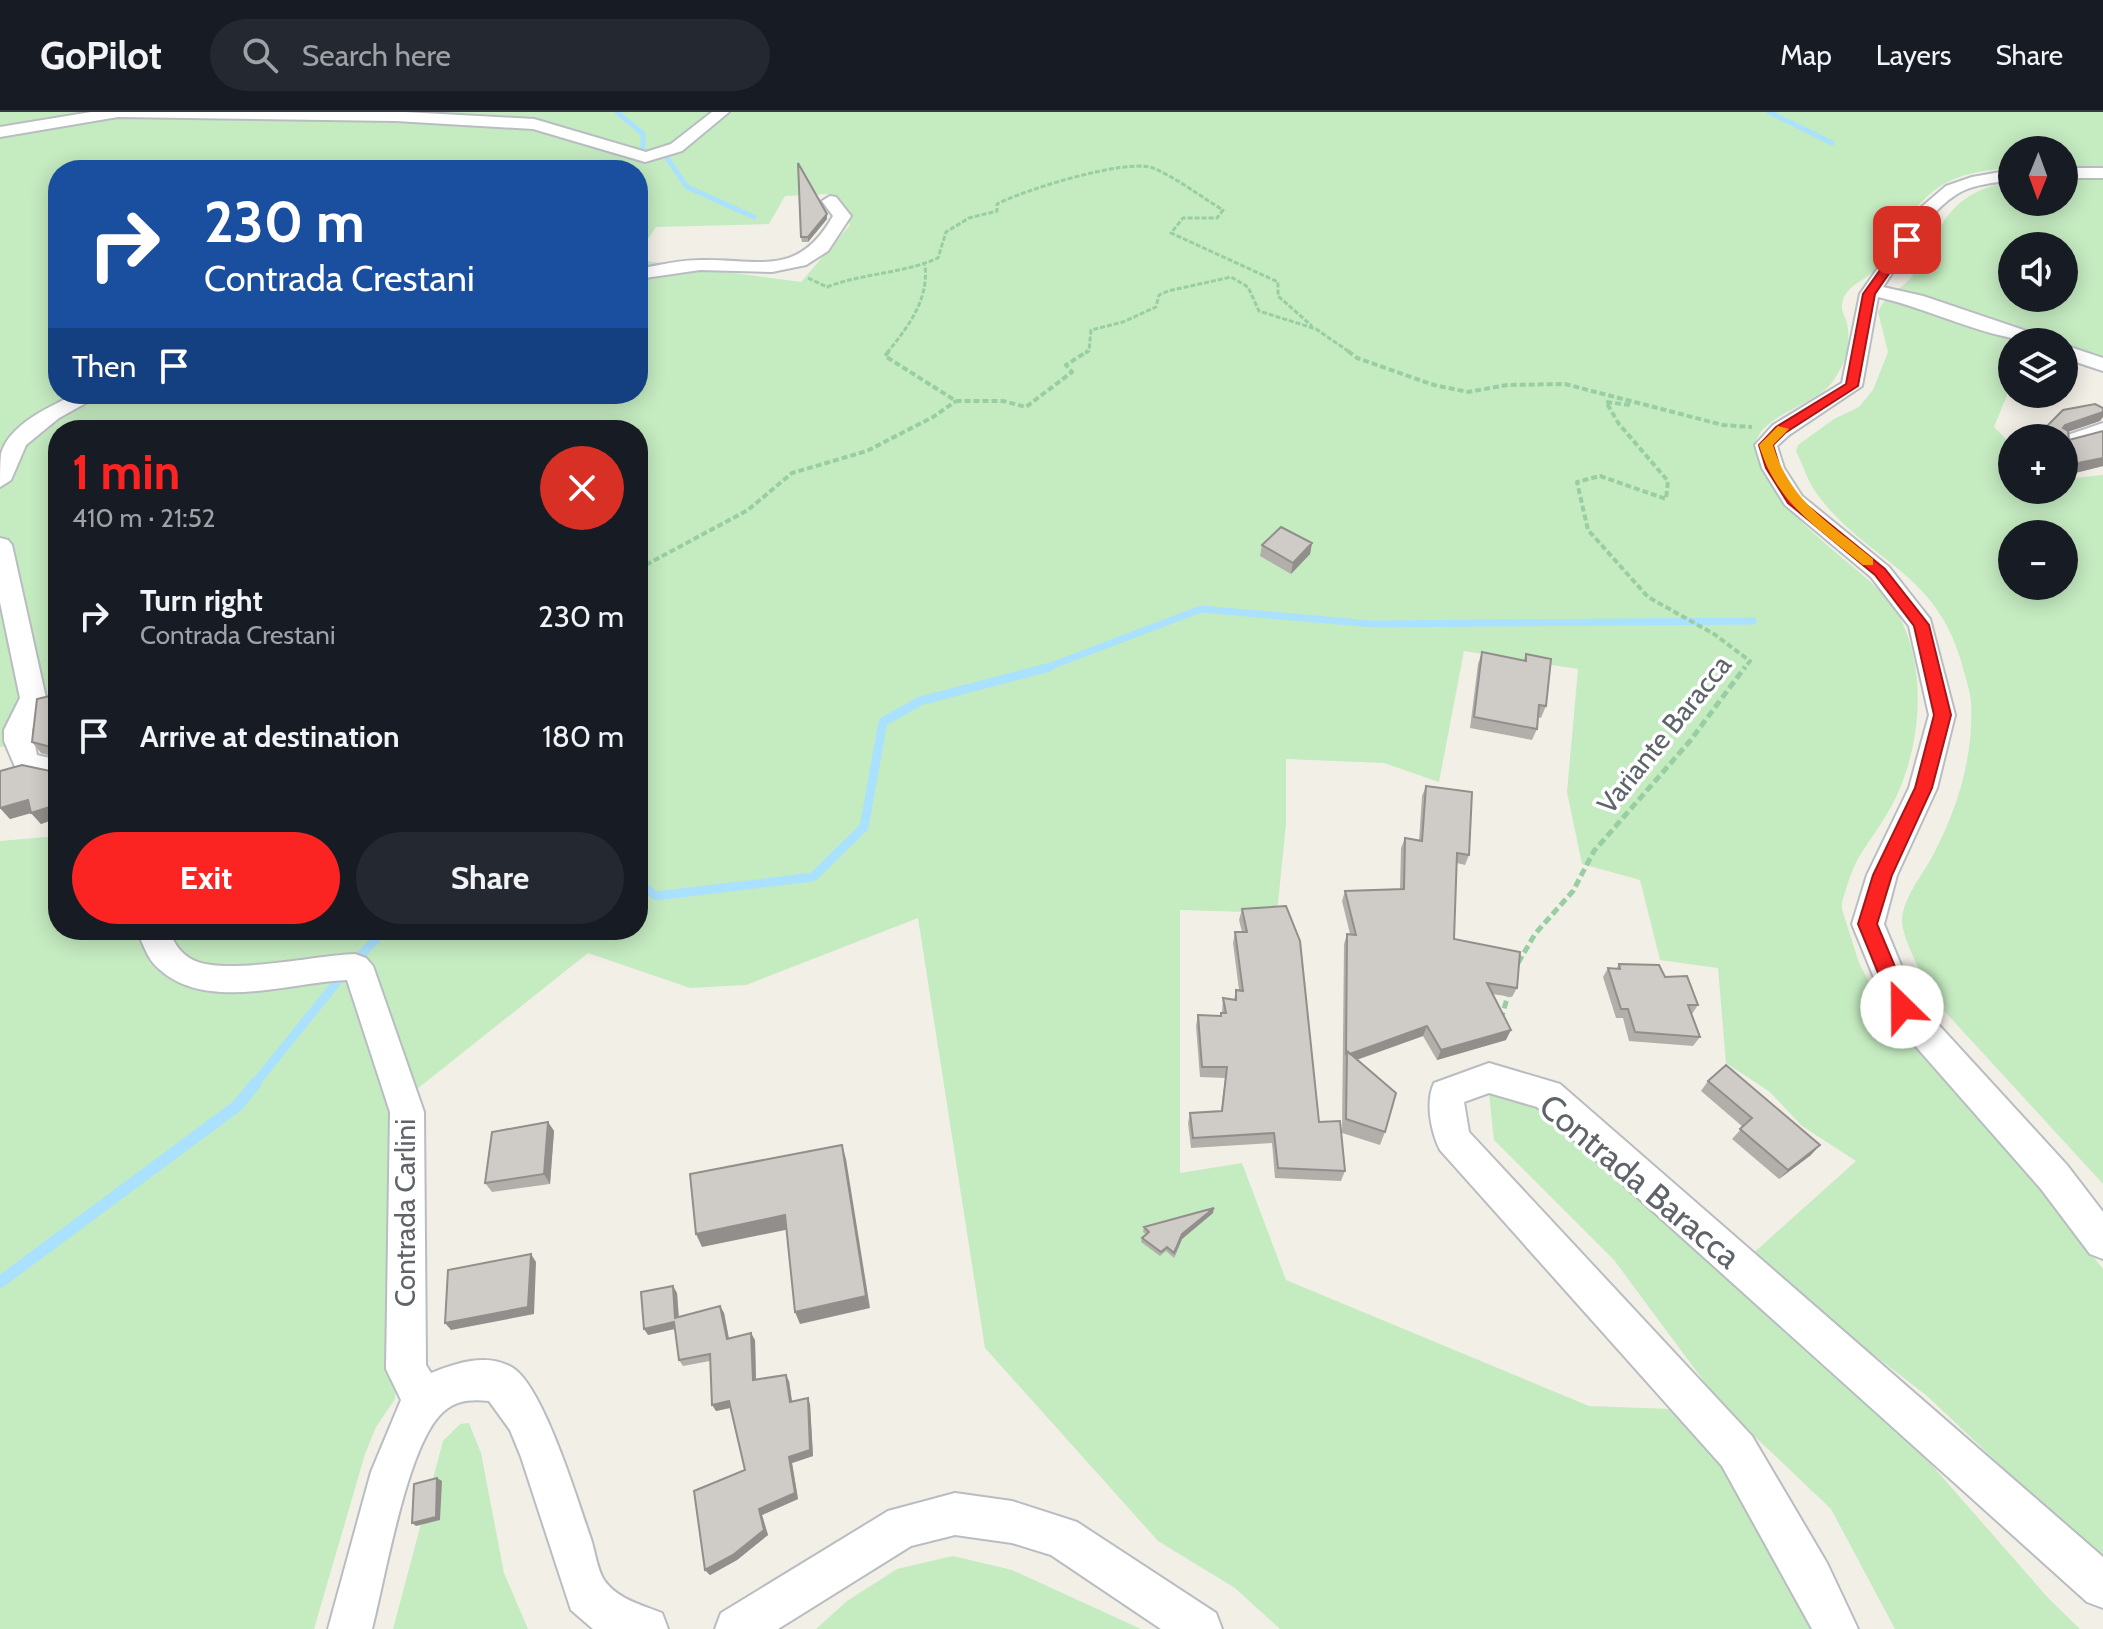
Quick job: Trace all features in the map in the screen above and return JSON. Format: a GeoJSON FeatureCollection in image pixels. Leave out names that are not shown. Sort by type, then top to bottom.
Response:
{"type":"FeatureCollection","features":[{"type":"Feature","properties":{"kind":"street"},"geometry":{"type":"LineString","coordinates":[[0,132],[118,112],[396,116],[534,124],[645,157],[662,156],[677,149],[721,112]]}},
{"type":"Feature","properties":{"kind":"street"},"geometry":{"type":"LineString","coordinates":[[2078,173],[2103,173]]}},
{"type":"Feature","properties":{"kind":"street"},"geometry":{"type":"LineString","coordinates":[[1998,177],[1972,182],[1952,190],[1924,214],[1872,290],[1852,386],[1781,430],[1766,445],[1773,468],[1793,500],[1880,572],[1921,625],[1942,715],[1923,788],[1882,875],[1868,924],[1902,1007],[2054,1177],[2103,1241]]}},
{"type":"Feature","properties":{"kind":"street"},"geometry":{"type":"LineString","coordinates":[[648,272],[697,265],[780,266],[813,255],[828,241],[842,216],[830,201]]}},
{"type":"Feature","properties":{"kind":"street"},"geometry":{"type":"LineString","coordinates":[[1872,290],[1916,300],[1999,328]]}},
{"type":"Feature","properties":{"kind":"street"},"geometry":{"type":"LineString","coordinates":[[2078,356],[2103,365]]}},
{"type":"Feature","properties":{"kind":"street"},"geometry":{"type":"LineString","coordinates":[[0,480],[17,442],[52,414],[72,404]]}},
{"type":"Feature","properties":{"kind":"street"},"geometry":{"type":"LineString","coordinates":[[2078,438],[2103,429]]}},
{"type":"Feature","properties":{"kind":"street"},"geometry":{"type":"LineString","coordinates":[[0,545],[33,698],[9,730],[18,741],[26,762],[48,768]]}},
{"type":"Feature","properties":{"kind":"street","name":"Contrada Carlini"},"geometry":{"type":"LineString","coordinates":[[157,940],[167,959],[196,976],[298,974],[340,967],[355,967],[362,975],[407,1112],[406,1369],[424,1401]]}},
{"type":"Feature","properties":{"kind":"street","name":"Contrada Baracca"},"geometry":{"type":"LineString","coordinates":[[1836,1629],[1811,1579],[1737,1451],[1452,1139],[1446,1094],[1489,1078],[1548,1095],[2103,1586]]}},
{"type":"Feature","properties":{"kind":"street"},"geometry":{"type":"LineString","coordinates":[[350,1629],[394,1468],[407,1432],[424,1401],[464,1380],[483,1379],[501,1383],[524,1416],[541,1454],[587,1594],[613,1617],[646,1629]]}},
{"type":"Feature","properties":{"kind":"street"},"geometry":{"type":"LineString","coordinates":[[737,1629],[903,1526],[955,1514],[1012,1522],[1062,1537],[1200,1629]]}},
{"type":"Feature","properties":{"kind":"path"},"geometry":{"type":"LineString","coordinates":[[780,266],[827,287],[846,277],[925,265],[938,258],[946,232],[969,218],[997,211],[997,204],[1016,194],[1107,167],[1151,167],[1223,210],[1217,218],[1183,218],[1171,233],[1278,282],[1278,296],[1316,329],[1357,358],[1434,385],[1468,392],[1507,385],[1565,384],[1723,425],[1781,430]]}},
{"type":"Feature","properties":{"kind":"path"},"geometry":{"type":"LineString","coordinates":[[925,265],[923,295],[915,313],[885,356],[956,401],[1003,401],[1026,407],[1072,372],[1066,365],[1089,351],[1091,330],[1123,322],[1156,307],[1159,295],[1177,287],[1231,277],[1248,287],[1259,311],[1316,329]]}},
{"type":"Feature","properties":{"kind":"path"},"geometry":{"type":"LineString","coordinates":[[648,564],[748,510],[792,473],[867,451],[933,417],[956,401]]}},
{"type":"Feature","properties":{"kind":"path","name":"Variante Baracca"},"geometry":{"type":"LineString","coordinates":[[1516,968],[1520,955],[1535,934],[1573,891],[1594,851],[1690,741],[1750,661],[1714,634],[1648,597],[1588,530],[1577,482],[1600,476],[1666,499],[1668,481],[1619,424],[1606,402],[1655,408]]}},
{"type":"Feature","properties":{"kind":"path"},"geometry":{"type":"LineString","coordinates":[[1501,1022],[1512,982]]}},
{"type":"Feature","properties":{"kind":"green space"},"geometry":{"type":"Polygon","coordinates":[[[0,112],[2103,112],[2103,167],[2078,167],[2078,136],[1998,136],[1998,169],[1958,178],[1932,192],[1909,218],[1878,267],[1846,293],[1842,307],[1847,323],[1848,346],[1833,381],[1815,397],[1768,425],[1755,444],[1780,497],[1815,535],[1883,594],[1900,618],[1909,639],[1918,706],[1911,752],[1893,803],[1854,867],[1842,909],[1859,963],[1885,1012],[2050,1201],[2103,1269],[2103,1562],[1927,1396],[1753,1261],[2050,1600],[2080,1629],[1895,1629],[1831,1509],[1729,1412],[1814,1629],[1280,1629],[1235,1588],[1158,1541],[985,1348],[918,918],[746,985],[690,988],[588,953],[412,1093],[415,1148],[395,1399],[376,1427],[365,1454],[314,1629],[0,1629],[0,841],[48,837],[48,940],[648,940],[648,420],[48,420],[48,701],[31,701],[28,744],[0,747],[0,112]],[[1464,651],[1439,782],[1384,763],[1286,759],[1286,824],[1277,913],[1180,910],[1180,1173],[1242,1163],[1286,1280],[1589,1406],[1726,1411],[1614,1260],[1494,1140],[1488,1085],[1542,1101],[1749,1257],[1856,1161],[1802,1126],[1770,1092],[1726,1063],[1718,968],[1660,960],[1640,880],[1582,864],[1567,792],[1578,669],[1464,651]]]}},
{"type":"Feature","properties":{"kind":"green space"},"geometry":{"type":"Polygon","coordinates":[[[2078,179],[2103,179],[2103,367],[2078,359],[2078,328],[1998,328],[1998,408],[2002,408],[1994,427],[1998,431],[1998,504],[2078,504],[2078,478],[2103,475],[2103,1184],[1936,1002],[1910,948],[1902,918],[1910,895],[1940,841],[1962,783],[1970,743],[1969,692],[1949,630],[1934,606],[1898,568],[1836,517],[1814,489],[1796,451],[1798,445],[1834,419],[1859,407],[1873,390],[1888,352],[1878,312],[1882,305],[1910,278],[1949,214],[1968,197],[1998,184],[1998,216],[2078,216],[2078,179]]]}},
{"type":"Feature","properties":{"kind":"green space"},"geometry":{"type":"Polygon","coordinates":[[[469,1423],[481,1453],[504,1573],[528,1629],[393,1629],[443,1441],[460,1424],[469,1423]]]}},
{"type":"Feature","properties":{"kind":"green space"},"geometry":{"type":"Polygon","coordinates":[[[953,1556],[1012,1570],[1141,1629],[816,1629],[847,1601],[897,1569],[953,1556]]]}},
{"type":"Feature","properties":{"kind":"building"},"geometry":{"type":"Polygon","coordinates":[[[798,163],[827,214],[808,237],[801,237],[798,163]]]}},
{"type":"Feature","properties":{"kind":"building"},"geometry":{"type":"Polygon","coordinates":[[[2095,404],[2103,408],[2103,412],[2068,424],[2049,424],[2063,410],[2095,404]]]}},
{"type":"Feature","properties":{"kind":"building"},"geometry":{"type":"Polygon","coordinates":[[[2103,431],[2103,458],[2078,463],[2078,438],[2103,431]]]}},
{"type":"Feature","properties":{"kind":"building"},"geometry":{"type":"Polygon","coordinates":[[[1281,527],[1312,543],[1293,563],[1262,545],[1281,527]]]}},
{"type":"Feature","properties":{"kind":"building"},"geometry":{"type":"Polygon","coordinates":[[[1482,652],[1526,661],[1526,654],[1551,659],[1546,706],[1539,705],[1537,729],[1474,717],[1482,652]]]}},
{"type":"Feature","properties":{"kind":"building"},"geometry":{"type":"Polygon","coordinates":[[[48,696],[48,746],[32,742],[37,699],[48,696]]]}},
{"type":"Feature","properties":{"kind":"building"},"geometry":{"type":"Polygon","coordinates":[[[22,765],[48,771],[48,808],[31,813],[28,800],[0,808],[0,771],[22,765]]]}},
{"type":"Feature","properties":{"kind":"building"},"geometry":{"type":"Polygon","coordinates":[[[1426,786],[1472,792],[1469,855],[1457,853],[1454,939],[1520,952],[1517,988],[1487,983],[1511,1030],[1441,1050],[1427,1026],[1350,1054],[1347,1051],[1346,1055],[1347,934],[1356,935],[1345,891],[1404,889],[1405,838],[1422,841],[1426,786]]]}},
{"type":"Feature","properties":{"kind":"building"},"geometry":{"type":"Polygon","coordinates":[[[1286,906],[1300,941],[1319,1122],[1340,1121],[1345,1171],[1278,1168],[1274,1133],[1193,1138],[1190,1113],[1222,1111],[1227,1067],[1202,1067],[1198,1015],[1221,1016],[1221,1013],[1226,1013],[1223,998],[1236,1000],[1236,990],[1243,991],[1235,932],[1247,932],[1242,909],[1286,906]]]}},
{"type":"Feature","properties":{"kind":"building"},"geometry":{"type":"Polygon","coordinates":[[[1619,964],[1659,965],[1665,977],[1687,976],[1698,1005],[1688,1005],[1700,1037],[1635,1032],[1628,1009],[1621,1009],[1608,968],[1620,969],[1619,964]]]}},
{"type":"Feature","properties":{"kind":"building"},"geometry":{"type":"Polygon","coordinates":[[[1347,1051],[1396,1093],[1385,1132],[1346,1119],[1347,1051]]]}},
{"type":"Feature","properties":{"kind":"building"},"geometry":{"type":"Polygon","coordinates":[[[1726,1065],[1820,1145],[1788,1170],[1740,1129],[1752,1118],[1708,1081],[1726,1065]]]}},
{"type":"Feature","properties":{"kind":"building"},"geometry":{"type":"Polygon","coordinates":[[[548,1122],[544,1174],[485,1183],[492,1132],[548,1122]]]}},
{"type":"Feature","properties":{"kind":"building"},"geometry":{"type":"Polygon","coordinates":[[[842,1145],[866,1296],[795,1312],[785,1215],[696,1234],[690,1174],[842,1145]]]}},
{"type":"Feature","properties":{"kind":"building"},"geometry":{"type":"Polygon","coordinates":[[[1214,1208],[1182,1234],[1174,1253],[1167,1247],[1161,1252],[1142,1238],[1149,1232],[1144,1227],[1214,1208]]]}},
{"type":"Feature","properties":{"kind":"building"},"geometry":{"type":"Polygon","coordinates":[[[531,1254],[528,1307],[445,1323],[448,1270],[531,1254]]]}},
{"type":"Feature","properties":{"kind":"building"},"geometry":{"type":"Polygon","coordinates":[[[673,1286],[675,1318],[720,1306],[727,1339],[751,1333],[753,1380],[786,1375],[790,1402],[808,1398],[810,1450],[789,1457],[795,1493],[759,1509],[764,1530],[733,1555],[705,1570],[694,1491],[745,1470],[729,1401],[712,1405],[710,1354],[679,1360],[674,1322],[644,1329],[641,1292],[673,1286]]]}},
{"type":"Feature","properties":{"kind":"building"},"geometry":{"type":"Polygon","coordinates":[[[437,1478],[436,1517],[412,1523],[414,1484],[437,1478]]]}},
{"type":"Feature","properties":{"kind":"waterway"},"geometry":{"type":"LineString","coordinates":[[617,112],[643,134],[643,153]]}},
{"type":"Feature","properties":{"kind":"waterway"},"geometry":{"type":"LineString","coordinates":[[1769,112],[1832,143]]}},
{"type":"Feature","properties":{"kind":"waterway"},"geometry":{"type":"LineString","coordinates":[[667,158],[687,187],[754,217]]}},
{"type":"Feature","properties":{"kind":"waterway"},"geometry":{"type":"LineString","coordinates":[[1044,668],[1201,609],[1372,624],[1753,621]]}},
{"type":"Feature","properties":{"kind":"waterway"},"geometry":{"type":"LineString","coordinates":[[1044,668],[1050,667]]}},
{"type":"Feature","properties":{"kind":"waterway"},"geometry":{"type":"LineString","coordinates":[[648,890],[656,896],[813,877],[864,827],[883,722],[920,701],[1044,668]]}},
{"type":"Feature","properties":{"kind":"waterway"},"geometry":{"type":"LineString","coordinates":[[359,957],[375,940]]}},
{"type":"Feature","properties":{"kind":"waterway"},"geometry":{"type":"LineString","coordinates":[[254,1085],[341,977]]}},
{"type":"Feature","properties":{"kind":"waterway"},"geometry":{"type":"LineString","coordinates":[[0,1282],[237,1106],[256,1083]]}},
{"type":"Feature","properties":{"kind":"slow traffic"},"geometry":{"type":"LineString","coordinates":[[1782,429],[1766,445],[1773,468],[1793,500],[1868,562]]}},
{"type":"Feature","properties":{"kind":"route"},"geometry":{"type":"LineString","coordinates":[[1902,1007],[1868,924],[1882,875],[1923,788],[1942,715],[1921,625],[1880,572],[1793,500],[1773,468],[1766,445],[1781,430],[1852,386],[1869,294],[1907,240]]}}]}
